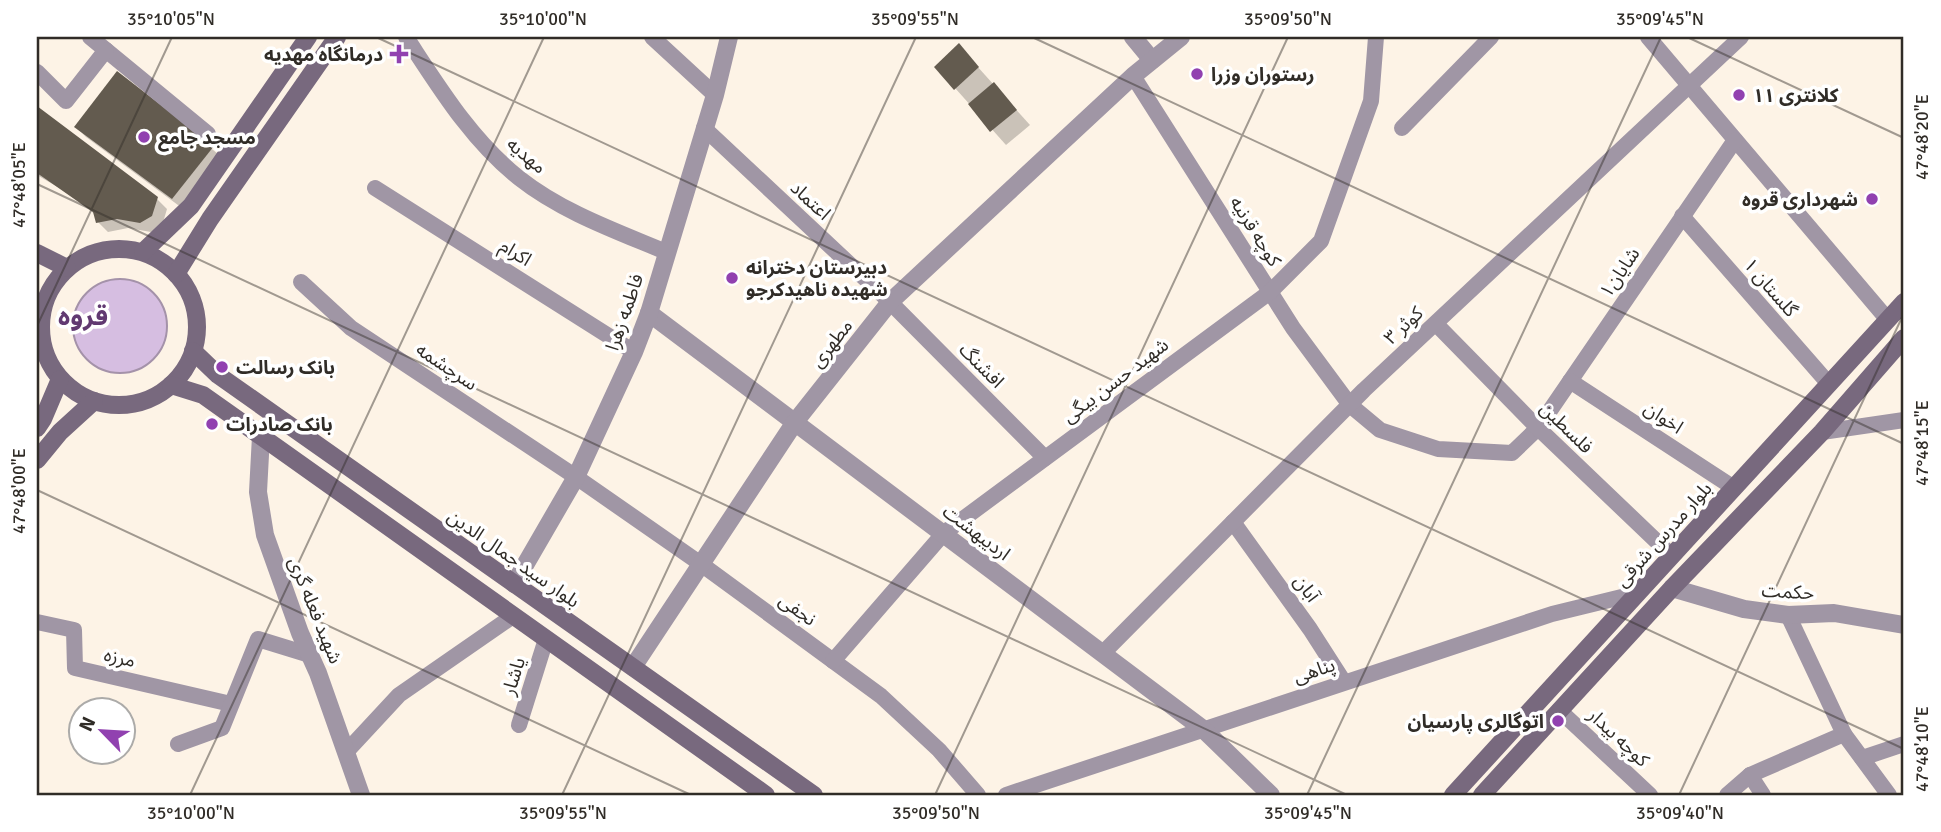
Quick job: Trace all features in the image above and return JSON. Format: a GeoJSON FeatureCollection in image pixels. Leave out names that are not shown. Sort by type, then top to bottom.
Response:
{"type":"FeatureCollection","features":[{"type":"Feature","properties":{"kind":"main road"},"geometry":{"type":"LineString","coordinates":[[143,253],[191,206],[308,37]]}},
{"type":"Feature","properties":{"kind":"main road"},"geometry":{"type":"LineString","coordinates":[[176,274],[215,211],[337,37]]}},
{"type":"Feature","properties":{"kind":"main road"},"geometry":{"type":"LineString","coordinates":[[123,249],[143,253],[155,258],[176,274],[188,291],[195,310],[193,351],[184,369],[158,394],[142,401],[110,404],[94,401],[76,392],[60,379],[51,365],[43,342],[41,299],[67,268],[84,257],[103,250],[123,249]]}},
{"type":"Feature","properties":{"kind":"main road"},"geometry":{"type":"LineString","coordinates":[[37,253],[67,268]]}},
{"type":"Feature","properties":{"kind":"main road","name":"بلوار مدرس شرقی"},"geometry":{"type":"LineString","coordinates":[[1453,795],[1904,302]]}},
{"type":"Feature","properties":{"kind":"main road"},"geometry":{"type":"LineString","coordinates":[[1482,795],[1672,588],[1822,432],[1904,338]]}},
{"type":"Feature","properties":{"kind":"main road","name":"بلوار سید جمال الدین"},"geometry":{"type":"LineString","coordinates":[[193,351],[218,375],[814,795]]}},
{"type":"Feature","properties":{"kind":"main road"},"geometry":{"type":"LineString","coordinates":[[37,428],[60,379]]}},
{"type":"Feature","properties":{"kind":"main road"},"geometry":{"type":"LineString","coordinates":[[170,385],[203,395],[761,792],[773,766]]}},
{"type":"Feature","properties":{"kind":"main road"},"geometry":{"type":"LineString","coordinates":[[37,460],[60,432],[94,401]]}},
{"type":"Feature","properties":{"kind":"street"},"geometry":{"type":"LineString","coordinates":[[90,37],[208,134]]}},
{"type":"Feature","properties":{"kind":"street","name":"مهدیه"},"geometry":{"type":"LineString","coordinates":[[406,37],[456,113],[497,159],[519,178],[545,196],[583,216],[666,251]]}},
{"type":"Feature","properties":{"kind":"street"},"geometry":{"type":"LineString","coordinates":[[652,37],[715,95]]}},
{"type":"Feature","properties":{"kind":"street","name":"فاطمه زهرا"},"geometry":{"type":"LineString","coordinates":[[514,583],[576,477],[634,352],[649,313],[715,95],[729,37]]}},
{"type":"Feature","properties":{"kind":"street"},"geometry":{"type":"LineString","coordinates":[[1133,37],[1152,60]]}},
{"type":"Feature","properties":{"kind":"street","name":"مطهری"},"geometry":{"type":"LineString","coordinates":[[632,667],[795,422],[890,302],[1133,76],[1181,37]]}},
{"type":"Feature","properties":{"kind":"street","name":"شهید حسن بیگی"},"geometry":{"type":"LineString","coordinates":[[833,661],[944,533],[1270,292],[1321,241],[1371,101],[1376,37]]}},
{"type":"Feature","properties":{"kind":"street"},"geometry":{"type":"LineString","coordinates":[[1402,128],[1491,37]]}},
{"type":"Feature","properties":{"kind":"street"},"geometry":{"type":"LineString","coordinates":[[1648,37],[1888,320]]}},
{"type":"Feature","properties":{"kind":"street","name":"کوثر ۳"},"geometry":{"type":"LineString","coordinates":[[1103,653],[1350,405],[1741,37]]}},
{"type":"Feature","properties":{"kind":"street"},"geometry":{"type":"LineString","coordinates":[[37,72],[65,101],[106,50]]}},
{"type":"Feature","properties":{"kind":"street","name":"کوچه قرنیه"},"geometry":{"type":"LineString","coordinates":[[1133,76],[1293,328],[1350,405],[1380,430],[1438,449],[1512,453],[1538,428]]}},
{"type":"Feature","properties":{"kind":"street","name":"اعتماد"},"geometry":{"type":"LineString","coordinates":[[704,128],[890,302]]}},
{"type":"Feature","properties":{"kind":"street","name":"شایان۱"},"geometry":{"type":"LineString","coordinates":[[1538,428],[1735,139]]}},
{"type":"Feature","properties":{"kind":"street","name":"اکرام"},"geometry":{"type":"LineString","coordinates":[[375,188],[634,352]]}},
{"type":"Feature","properties":{"kind":"street","name":"گلستان ۱"},"geometry":{"type":"LineString","coordinates":[[1682,216],[1829,384]]}},
{"type":"Feature","properties":{"kind":"street","name":"سرچشمه"},"geometry":{"type":"LineString","coordinates":[[301,282],[351,328],[576,477]]}},
{"type":"Feature","properties":{"kind":"street","name":"افشنگ"},"geometry":{"type":"LineString","coordinates":[[890,302],[1045,458]]}},
{"type":"Feature","properties":{"kind":"street","name":"اردیبهشت"},"geometry":{"type":"LineString","coordinates":[[649,313],[1203,729],[1271,795]]}},
{"type":"Feature","properties":{"kind":"street","name":"فلسطین"},"geometry":{"type":"LineString","coordinates":[[1436,324],[1538,428],[1672,556]]}},
{"type":"Feature","properties":{"kind":"street","name":"اخوان"},"geometry":{"type":"LineString","coordinates":[[1570,381],[1734,488]]}},
{"type":"Feature","properties":{"kind":"street"},"geometry":{"type":"LineString","coordinates":[[1822,432],[1904,420]]}},
{"type":"Feature","properties":{"kind":"street","name":"شهید فعله گری"},"geometry":{"type":"LineString","coordinates":[[261,436],[258,492],[265,535],[347,751],[361,795]]}},
{"type":"Feature","properties":{"kind":"street","name":"نجفی"},"geometry":{"type":"LineString","coordinates":[[576,477],[701,564],[881,696],[939,750],[978,795]]}},
{"type":"Feature","properties":{"kind":"street","name":"آبان"},"geometry":{"type":"LineString","coordinates":[[1233,522],[1310,629],[1344,682]]}},
{"type":"Feature","properties":{"kind":"street","name":"حکمت"},"geometry":{"type":"LineString","coordinates":[[1672,588],[1744,609],[1788,615],[1834,613],[1904,625]]}},
{"type":"Feature","properties":{"kind":"street","name":"پناهی"},"geometry":{"type":"LineString","coordinates":[[1006,795],[1552,614],[1638,593]]}},
{"type":"Feature","properties":{"kind":"street"},"geometry":{"type":"LineString","coordinates":[[347,751],[400,695],[513,615]]}},
{"type":"Feature","properties":{"kind":"street"},"geometry":{"type":"LineString","coordinates":[[1788,615],[1844,734],[1889,795]]}},
{"type":"Feature","properties":{"kind":"street","name":"مرزه"},"geometry":{"type":"LineString","coordinates":[[37,622],[74,630],[75,668],[231,704]]}},
{"type":"Feature","properties":{"kind":"street"},"geometry":{"type":"LineString","coordinates":[[178,744],[222,728],[258,639],[310,655]]}},
{"type":"Feature","properties":{"kind":"street","name":"یاشار"},"geometry":{"type":"LineString","coordinates":[[519,725],[546,639]]}},
{"type":"Feature","properties":{"kind":"street","name":"کوچه بیدار"},"geometry":{"type":"LineString","coordinates":[[1559,710],[1650,795]]}},
{"type":"Feature","properties":{"kind":"street"},"geometry":{"type":"LineString","coordinates":[[1727,795],[1750,775],[1844,734]]}},
{"type":"Feature","properties":{"kind":"street"},"geometry":{"type":"LineString","coordinates":[[1862,758],[1904,744]]}},
{"type":"Feature","properties":{"kind":"street"},"geometry":{"type":"LineString","coordinates":[[1750,775],[1763,795]]}},
{"type":"Feature","properties":{"kind":"shaded area"},"geometry":{"type":"Polygon","coordinates":[[[120,279],[138,283],[153,293],[163,308],[167,326],[163,344],[153,359],[138,369],[120,373],[102,369],[87,359],[77,344],[73,326],[77,308],[87,293],[102,283],[120,279]]]}},
{"type":"Feature","properties":{"kind":"building"},"geometry":{"type":"Polygon","coordinates":[[[959,43],[979,67],[954,90],[934,67],[959,43]]]}},
{"type":"Feature","properties":{"kind":"building","name":"مسجد جامع"},"geometry":{"type":"Polygon","coordinates":[[[117,71],[214,146],[172,199],[74,127],[117,71]]]}},
{"type":"Feature","properties":{"kind":"building"},"geometry":{"type":"Polygon","coordinates":[[[994,82],[1017,110],[990,132],[968,104],[994,82]]]}},
{"type":"Feature","properties":{"kind":"building"},"geometry":{"type":"Polygon","coordinates":[[[37,106],[158,197],[152,216],[140,223],[117,219],[96,223],[93,212],[37,173],[37,106]]]}},
{"type":"Feature","properties":{"kind":"place","name":"درمانگاه مهدیه"},"geometry":{"type":"Point","coordinates":[399,54]}},
{"type":"Feature","properties":{"kind":"place","name":"رستوران وزرا"},"geometry":{"type":"Point","coordinates":[1197,74]}},
{"type":"Feature","properties":{"kind":"place","name":"کلانتری ۱۱"},"geometry":{"type":"Point","coordinates":[1739,95]}},
{"type":"Feature","properties":{"kind":"place","name":"مسجد جامع"},"geometry":{"type":"Point","coordinates":[144,137]}},
{"type":"Feature","properties":{"kind":"place","name":"شهرداری قروه"},"geometry":{"type":"Point","coordinates":[1872,199]}},
{"type":"Feature","properties":{"kind":"place","name":"دبیرستان دخترانه شهیده ناهیدکرجو"},"geometry":{"type":"Point","coordinates":[732,278]}},
{"type":"Feature","properties":{"kind":"place","name":"بانک رسالت"},"geometry":{"type":"Point","coordinates":[222,367]}},
{"type":"Feature","properties":{"kind":"place","name":"بانک صادرات"},"geometry":{"type":"Point","coordinates":[212,424]}},
{"type":"Feature","properties":{"kind":"place","name":"اتوگالری پارسیان"},"geometry":{"type":"Point","coordinates":[1558,721]}},
{"type":"Feature","properties":{"kind":"district","name":"قروه"},"geometry":{"type":"Point","coordinates":[83,316]}}]}
